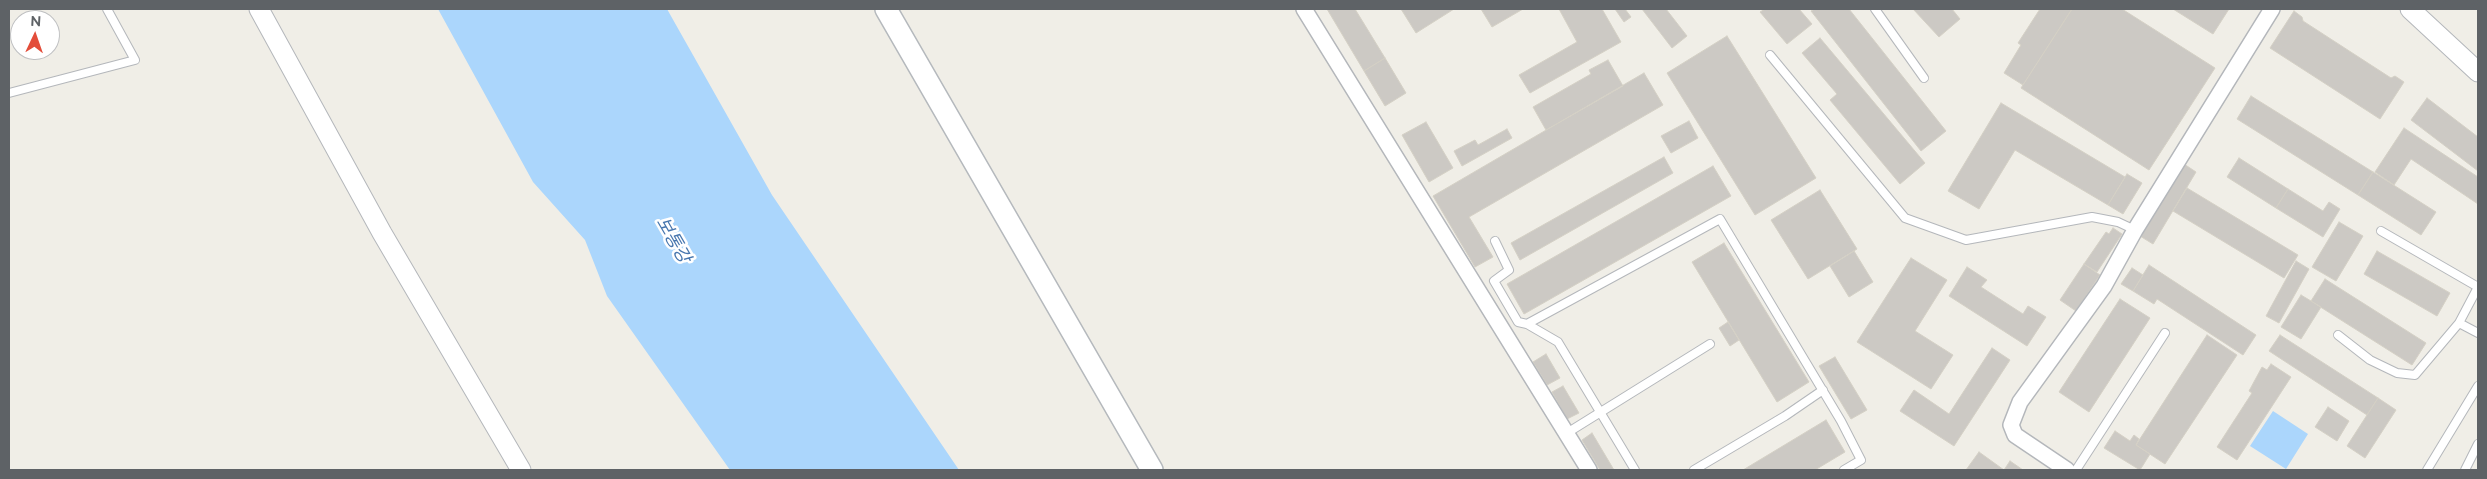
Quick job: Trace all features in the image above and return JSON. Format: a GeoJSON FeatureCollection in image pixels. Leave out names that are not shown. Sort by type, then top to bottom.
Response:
{"type":"FeatureCollection","features":[{"type":"Feature","properties":{"kind":"main road"},"geometry":{"type":"LineString","coordinates":[[886,9],[1152,470]]}},
{"type":"Feature","properties":{"kind":"street"},"geometry":{"type":"LineString","coordinates":[[259,9],[382,233],[521,470]]}},
{"type":"Feature","properties":{"kind":"street"},"geometry":{"type":"LineString","coordinates":[[1304,9],[1590,470]]}},
{"type":"Feature","properties":{"kind":"street"},"geometry":{"type":"LineString","coordinates":[[2067,470],[2015,435],[2011,425],[2020,402],[2104,286],[2135,230],[2272,9]]}},
{"type":"Feature","properties":{"kind":"street"},"geometry":{"type":"LineString","coordinates":[[2410,9],[2478,72]]}},
{"type":"Feature","properties":{"kind":"lane"},"geometry":{"type":"LineString","coordinates":[[9,93],[135,60],[107,9]]}},
{"type":"Feature","properties":{"kind":"lane"},"geometry":{"type":"LineString","coordinates":[[1875,9],[1924,78]]}},
{"type":"Feature","properties":{"kind":"lane"},"geometry":{"type":"LineString","coordinates":[[1770,55],[1905,218],[1966,240],[2092,217],[2118,222],[2135,230]]}},
{"type":"Feature","properties":{"kind":"lane"},"geometry":{"type":"LineString","coordinates":[[1527,324],[1720,219],[1823,390],[1861,460],[1844,470]]}},
{"type":"Feature","properties":{"kind":"lane"},"geometry":{"type":"LineString","coordinates":[[2338,335],[2370,360],[2397,373],[2415,374],[2459,323],[2478,287],[2381,231]]}},
{"type":"Feature","properties":{"kind":"lane"},"geometry":{"type":"LineString","coordinates":[[1495,241],[1509,270],[1494,281],[1518,322],[1527,324],[1558,342],[1636,470]]}},
{"type":"Feature","properties":{"kind":"lane"},"geometry":{"type":"LineString","coordinates":[[2459,323],[2478,333]]}},
{"type":"Feature","properties":{"kind":"lane"},"geometry":{"type":"LineString","coordinates":[[2076,470],[2165,333]]}},
{"type":"Feature","properties":{"kind":"lane"},"geometry":{"type":"LineString","coordinates":[[1567,433],[1710,344]]}},
{"type":"Feature","properties":{"kind":"lane"},"geometry":{"type":"LineString","coordinates":[[2427,470],[2478,386]]}},
{"type":"Feature","properties":{"kind":"lane"},"geometry":{"type":"LineString","coordinates":[[1694,470],[1785,416],[1823,390]]}},
{"type":"Feature","properties":{"kind":"lane"},"geometry":{"type":"LineString","coordinates":[[2465,470],[2478,444]]}},
{"type":"Feature","properties":{"kind":"water","name":"보통강"},"geometry":{"type":"Polygon","coordinates":[[[438,9],[667,9],[772,195],[959,470],[730,470],[607,296],[585,240],[533,182],[438,9]]]}},
{"type":"Feature","properties":{"kind":"water"},"geometry":{"type":"Polygon","coordinates":[[[2273,411],[2308,434],[2286,469],[2250,446],[2273,411]]]}},
{"type":"Feature","properties":{"kind":"building"},"geometry":{"type":"Polygon","coordinates":[[[1327,9],[1355,9],[1385,58],[1364,71],[1327,9]]]}},
{"type":"Feature","properties":{"kind":"building"},"geometry":{"type":"Polygon","coordinates":[[[1401,9],[1454,9],[1416,33],[1401,9]]]}},
{"type":"Feature","properties":{"kind":"building"},"geometry":{"type":"Polygon","coordinates":[[[1481,9],[1523,9],[1492,27],[1481,9]]]}},
{"type":"Feature","properties":{"kind":"building"},"geometry":{"type":"Polygon","coordinates":[[[1559,9],[1602,9],[1621,42],[1530,93],[1519,75],[1577,42],[1559,9]]]}},
{"type":"Feature","properties":{"kind":"building"},"geometry":{"type":"Polygon","coordinates":[[[1615,9],[1625,9],[1631,17],[1624,22],[1615,9]]]}},
{"type":"Feature","properties":{"kind":"building"},"geometry":{"type":"Polygon","coordinates":[[[1642,9],[1666,9],[1687,36],[1672,48],[1642,9]]]}},
{"type":"Feature","properties":{"kind":"building"},"geometry":{"type":"Polygon","coordinates":[[[1765,9],[1799,9],[1812,24],[1787,44],[1760,12],[1765,9]]]}},
{"type":"Feature","properties":{"kind":"building"},"geometry":{"type":"Polygon","coordinates":[[[1815,9],[1849,9],[1946,131],[1921,151],[1811,11],[1815,9]]]}},
{"type":"Feature","properties":{"kind":"building"},"geometry":{"type":"Polygon","coordinates":[[[1913,9],[1952,9],[1960,19],[1939,37],[1913,9]]]}},
{"type":"Feature","properties":{"kind":"building"},"geometry":{"type":"Polygon","coordinates":[[[2040,9],[2072,9],[2023,85],[2004,73],[2021,45],[2018,43],[2040,9]]]}},
{"type":"Feature","properties":{"kind":"building"},"geometry":{"type":"Polygon","coordinates":[[[2072,9],[2122,9],[2215,68],[2149,170],[2021,88],[2072,9]]]}},
{"type":"Feature","properties":{"kind":"building"},"geometry":{"type":"Polygon","coordinates":[[[2173,9],[2229,9],[2213,34],[2173,9]]]}},
{"type":"Feature","properties":{"kind":"building"},"geometry":{"type":"Polygon","coordinates":[[[2294,11],[2302,17],[2303,21],[2391,78],[2395,76],[2404,82],[2380,119],[2270,48],[2294,11]]]}},
{"type":"Feature","properties":{"kind":"building"},"geometry":{"type":"Polygon","coordinates":[[[1727,36],[1816,178],[1755,215],[1667,73],[1727,36]]]}},
{"type":"Feature","properties":{"kind":"building"},"geometry":{"type":"Polygon","coordinates":[[[1820,38],[1925,163],[1900,184],[1830,100],[1837,94],[1802,53],[1820,38]]]}},
{"type":"Feature","properties":{"kind":"building"},"geometry":{"type":"Polygon","coordinates":[[[1385,58],[1406,93],[1385,106],[1364,71],[1385,58]]]}},
{"type":"Feature","properties":{"kind":"building"},"geometry":{"type":"Polygon","coordinates":[[[1608,60],[1623,86],[1546,130],[1533,107],[1591,74],[1589,70],[1608,60]]]}},
{"type":"Feature","properties":{"kind":"building"},"geometry":{"type":"Polygon","coordinates":[[[1644,73],[1663,105],[1469,217],[1493,257],[1475,267],[1433,196],[1644,73]]]}},
{"type":"Feature","properties":{"kind":"building"},"geometry":{"type":"Polygon","coordinates":[[[2251,96],[2373,172],[2358,195],[2237,119],[2251,96]]]}},
{"type":"Feature","properties":{"kind":"building"},"geometry":{"type":"Polygon","coordinates":[[[2427,98],[2478,137],[2478,171],[2411,120],[2427,98]]]}},
{"type":"Feature","properties":{"kind":"building"},"geometry":{"type":"Polygon","coordinates":[[[2001,103],[2125,177],[2108,205],[2015,150],[1979,209],[1948,191],[2001,103]]]}},
{"type":"Feature","properties":{"kind":"building"},"geometry":{"type":"Polygon","coordinates":[[[1689,121],[1698,138],[1671,153],[1661,136],[1689,121]]]}},
{"type":"Feature","properties":{"kind":"building"},"geometry":{"type":"Polygon","coordinates":[[[1426,122],[1453,168],[1429,182],[1402,135],[1426,122]]]}},
{"type":"Feature","properties":{"kind":"building"},"geometry":{"type":"Polygon","coordinates":[[[2404,128],[2478,177],[2478,204],[2411,159],[2394,185],[2375,172],[2404,128]]]}},
{"type":"Feature","properties":{"kind":"building"},"geometry":{"type":"Polygon","coordinates":[[[1507,129],[1512,138],[1462,166],[1454,151],[1475,140],[1478,145],[1507,129]]]}},
{"type":"Feature","properties":{"kind":"building"},"geometry":{"type":"Polygon","coordinates":[[[1664,157],[1673,173],[1520,260],[1511,243],[1664,157]]]}},
{"type":"Feature","properties":{"kind":"building"},"geometry":{"type":"Polygon","coordinates":[[[2239,158],[2288,189],[2276,208],[2227,177],[2239,158]]]}},
{"type":"Feature","properties":{"kind":"building"},"geometry":{"type":"Polygon","coordinates":[[[2184,164],[2196,172],[2153,244],[2140,236],[2184,164]]]}},
{"type":"Feature","properties":{"kind":"building"},"geometry":{"type":"Polygon","coordinates":[[[1713,166],[1731,196],[1524,314],[1507,284],[1713,166]]]}},
{"type":"Feature","properties":{"kind":"building"},"geometry":{"type":"Polygon","coordinates":[[[2373,172],[2436,212],[2421,235],[2358,195],[2373,172]]]}},
{"type":"Feature","properties":{"kind":"building"},"geometry":{"type":"Polygon","coordinates":[[[2127,174],[2142,183],[2123,214],[2108,205],[2127,174]]]}},
{"type":"Feature","properties":{"kind":"building"},"geometry":{"type":"Polygon","coordinates":[[[2187,188],[2298,255],[2284,278],[2173,211],[2187,188]]]}},
{"type":"Feature","properties":{"kind":"building"},"geometry":{"type":"Polygon","coordinates":[[[2288,189],[2323,211],[2329,202],[2340,209],[2323,237],[2276,208],[2288,189]]]}},
{"type":"Feature","properties":{"kind":"building"},"geometry":{"type":"Polygon","coordinates":[[[1820,190],[1857,249],[1808,279],[1771,220],[1820,190]]]}},
{"type":"Feature","properties":{"kind":"building"},"geometry":{"type":"Polygon","coordinates":[[[2339,222],[2363,236],[2336,281],[2312,267],[2339,222]]]}},
{"type":"Feature","properties":{"kind":"building"},"geometry":{"type":"Polygon","coordinates":[[[2113,228],[2122,234],[2097,272],[2084,264],[2106,232],[2109,234],[2113,228]]]}},
{"type":"Feature","properties":{"kind":"building"},"geometry":{"type":"Polygon","coordinates":[[[1724,243],[1809,382],[1777,402],[1692,262],[1724,243]]]}},
{"type":"Feature","properties":{"kind":"building"},"geometry":{"type":"Polygon","coordinates":[[[1854,251],[1873,282],[1849,297],[1830,266],[1854,251]]]}},
{"type":"Feature","properties":{"kind":"building"},"geometry":{"type":"Polygon","coordinates":[[[2377,251],[2450,293],[2437,316],[2364,274],[2377,251]]]}},
{"type":"Feature","properties":{"kind":"building"},"geometry":{"type":"Polygon","coordinates":[[[1911,258],[1947,280],[1915,331],[1953,355],[1931,389],[1857,342],[1911,258]]]}},
{"type":"Feature","properties":{"kind":"building"},"geometry":{"type":"Polygon","coordinates":[[[2296,261],[2309,269],[2279,323],[2266,316],[2296,261]]]}},
{"type":"Feature","properties":{"kind":"building"},"geometry":{"type":"Polygon","coordinates":[[[2084,264],[2100,275],[2076,311],[2060,300],[2084,264]]]}},
{"type":"Feature","properties":{"kind":"building"},"geometry":{"type":"Polygon","coordinates":[[[2149,265],[2256,335],[2243,355],[2157,299],[2154,304],[2133,291],[2149,265]]]}},
{"type":"Feature","properties":{"kind":"building"},"geometry":{"type":"Polygon","coordinates":[[[1967,267],[1987,280],[1981,287],[2023,314],[2028,306],[2046,317],[2027,346],[1949,296],[1967,267]]]}},
{"type":"Feature","properties":{"kind":"building"},"geometry":{"type":"Polygon","coordinates":[[[2132,268],[2143,275],[2133,291],[2121,284],[2132,268]]]}},
{"type":"Feature","properties":{"kind":"building"},"geometry":{"type":"Polygon","coordinates":[[[2325,279],[2426,343],[2412,365],[2311,301],[2325,279]]]}},
{"type":"Feature","properties":{"kind":"building"},"geometry":{"type":"Polygon","coordinates":[[[2301,295],[2321,307],[2301,339],[2281,327],[2301,295]]]}},
{"type":"Feature","properties":{"kind":"building"},"geometry":{"type":"Polygon","coordinates":[[[2120,299],[2150,318],[2089,412],[2059,392],[2120,299]]]}},
{"type":"Feature","properties":{"kind":"building"},"geometry":{"type":"Polygon","coordinates":[[[1728,322],[1739,340],[1730,346],[1719,328],[1728,322]]]}},
{"type":"Feature","properties":{"kind":"building"},"geometry":{"type":"Polygon","coordinates":[[[2207,335],[2237,355],[2165,464],[2136,445],[2207,335]]]}},
{"type":"Feature","properties":{"kind":"building"},"geometry":{"type":"Polygon","coordinates":[[[2280,335],[2378,398],[2367,415],[2269,351],[2280,335]]]}},
{"type":"Feature","properties":{"kind":"building"},"geometry":{"type":"Polygon","coordinates":[[[1992,348],[2010,360],[1954,446],[1900,411],[1914,390],[1949,414],[1992,348]]]}},
{"type":"Feature","properties":{"kind":"building"},"geometry":{"type":"Polygon","coordinates":[[[1546,354],[1560,378],[1547,385],[1533,362],[1546,354]]]}},
{"type":"Feature","properties":{"kind":"building"},"geometry":{"type":"Polygon","coordinates":[[[1835,357],[1867,410],[1851,419],[1819,366],[1835,357]]]}},
{"type":"Feature","properties":{"kind":"building"},"geometry":{"type":"Polygon","coordinates":[[[2271,364],[2291,377],[2237,460],[2217,447],[2252,393],[2249,391],[2262,367],[2267,370],[2271,364]]]}},
{"type":"Feature","properties":{"kind":"building"},"geometry":{"type":"Polygon","coordinates":[[[1563,386],[1579,413],[1567,419],[1552,392],[1563,386]]]}},
{"type":"Feature","properties":{"kind":"building"},"geometry":{"type":"Polygon","coordinates":[[[2378,398],[2396,410],[2365,458],[2347,446],[2378,398]]]}},
{"type":"Feature","properties":{"kind":"building"},"geometry":{"type":"Polygon","coordinates":[[[2328,407],[2349,421],[2337,441],[2315,427],[2328,407]]]}},
{"type":"Feature","properties":{"kind":"building"},"geometry":{"type":"Polygon","coordinates":[[[1826,420],[1845,452],[1815,470],[1743,470],[1826,420]]]}},
{"type":"Feature","properties":{"kind":"building"},"geometry":{"type":"Polygon","coordinates":[[[2115,431],[2130,441],[2134,435],[2139,439],[2136,445],[2150,454],[2140,470],[2104,448],[2115,431]]]}},
{"type":"Feature","properties":{"kind":"building"},"geometry":{"type":"Polygon","coordinates":[[[1592,433],[1614,470],[1600,470],[1582,440],[1592,433]]]}},
{"type":"Feature","properties":{"kind":"building"},"geometry":{"type":"Polygon","coordinates":[[[1979,452],[2004,470],[1966,470],[1979,452]]]}},
{"type":"Feature","properties":{"kind":"building"},"geometry":{"type":"Polygon","coordinates":[[[2010,461],[2023,470],[2004,470],[2010,461]]]}}]}
